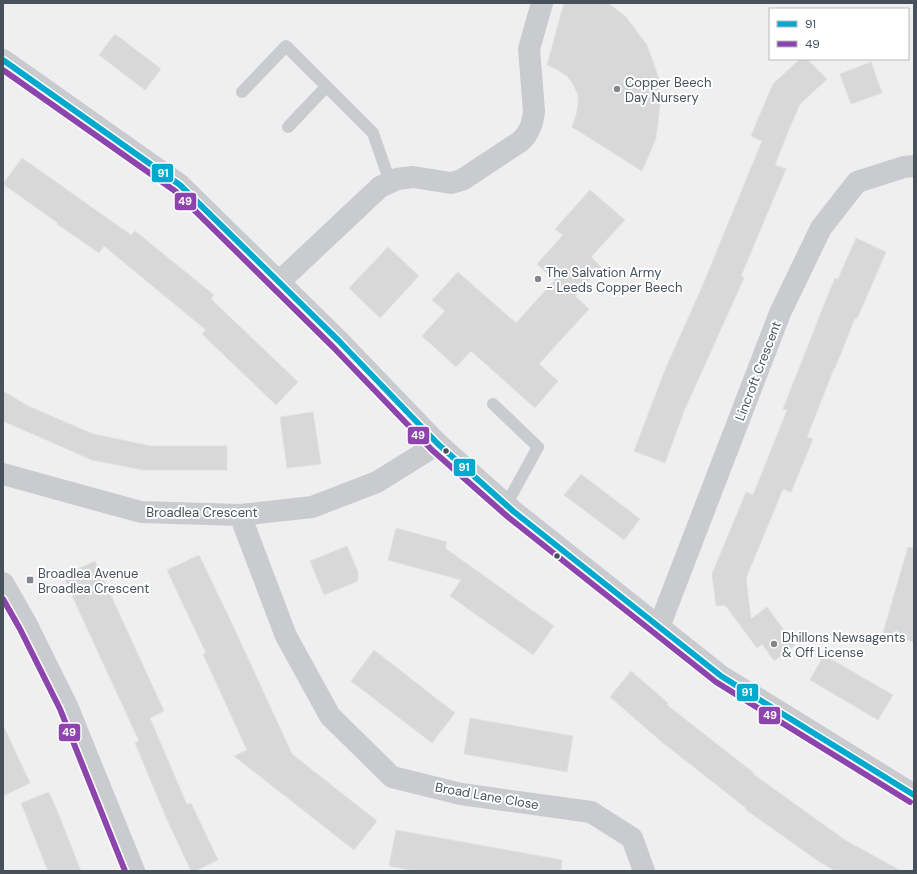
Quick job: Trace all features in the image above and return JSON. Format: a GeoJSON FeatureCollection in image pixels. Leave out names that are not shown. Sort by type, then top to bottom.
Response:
{"type":"FeatureCollection","features":[{"type":"Feature","properties":{"kind":"street"},"geometry":{"type":"LineString","coordinates":[[279,282],[380,187],[397,179],[413,177],[447,182],[462,180],[521,141],[526,136],[533,120],[534,111],[529,49],[542,3]]}},
{"type":"Feature","properties":{"kind":"street"},"geometry":{"type":"LineString","coordinates":[[3,60],[180,185],[339,341],[438,444],[506,504],[720,676],[913,789]]}},
{"type":"Feature","properties":{"kind":"street","name":"Lincroft Crescent"},"geometry":{"type":"LineString","coordinates":[[659,627],[780,313],[821,228],[857,182],[904,166],[914,166]]}},
{"type":"Feature","properties":{"kind":"street","name":"Broadlea Crescent"},"geometry":{"type":"LineString","coordinates":[[3,474],[141,512],[240,515],[312,507],[377,482],[438,444]]}},
{"type":"Feature","properties":{"kind":"street","name":"Broad Lane Close"},"geometry":{"type":"LineString","coordinates":[[240,515],[286,636],[330,716],[392,777],[461,794],[591,812],[632,838],[644,871]]}},
{"type":"Feature","properties":{"kind":"street"},"geometry":{"type":"LineString","coordinates":[[3,583],[27,625],[67,706],[134,871]]}},
{"type":"Feature","properties":{"kind":"lane"},"geometry":{"type":"LineString","coordinates":[[242,92],[286,46],[373,133],[390,182]]}},
{"type":"Feature","properties":{"kind":"lane"},"geometry":{"type":"LineString","coordinates":[[288,126],[326,87]]}},
{"type":"Feature","properties":{"kind":"lane"},"geometry":{"type":"LineString","coordinates":[[493,404],[538,447],[506,504]]}},
{"type":"Feature","properties":{"kind":"building","name":"Copper Beech Day Nursery"},"geometry":{"type":"Polygon","coordinates":[[[564,3],[608,3],[626,17],[647,45],[658,76],[660,105],[656,138],[642,171],[572,127],[578,105],[578,95],[567,76],[547,65],[564,3]]]}},
{"type":"Feature","properties":{"kind":"building"},"geometry":{"type":"Polygon","coordinates":[[[115,34],[161,69],[145,90],[99,55],[115,34]]]}},
{"type":"Feature","properties":{"kind":"building"},"geometry":{"type":"Polygon","coordinates":[[[799,60],[808,60],[827,79],[800,104],[787,134],[775,165],[786,169],[741,276],[744,278],[684,411],[665,463],[634,451],[665,370],[702,287],[762,141],[751,136],[773,84],[799,60]]]}},
{"type":"Feature","properties":{"kind":"building"},"geometry":{"type":"Polygon","coordinates":[[[871,62],[882,93],[851,104],[840,74],[871,62]]]}},
{"type":"Feature","properties":{"kind":"building"},"geometry":{"type":"Polygon","coordinates":[[[22,158],[131,235],[135,231],[214,295],[211,299],[298,382],[276,405],[202,334],[206,330],[104,246],[99,253],[3,184],[22,158]]]}},
{"type":"Feature","properties":{"kind":"building"},"geometry":{"type":"Polygon","coordinates":[[[590,190],[625,220],[591,257],[601,267],[575,296],[589,309],[539,364],[558,381],[535,408],[471,351],[456,367],[422,336],[445,311],[432,300],[458,272],[516,323],[555,280],[537,264],[563,235],[555,229],[590,190]]]}},
{"type":"Feature","properties":{"kind":"building"},"geometry":{"type":"Polygon","coordinates":[[[856,238],[886,252],[857,319],[855,318],[834,368],[807,437],[813,439],[791,492],[783,489],[746,578],[751,619],[767,607],[795,645],[774,661],[762,644],[757,648],[725,605],[716,606],[712,574],[746,492],[753,495],[787,410],[783,409],[824,305],[835,278],[838,279],[856,238]]]}},
{"type":"Feature","properties":{"kind":"building"},"geometry":{"type":"Polygon","coordinates":[[[388,247],[419,276],[380,318],[349,288],[388,247]]]}},
{"type":"Feature","properties":{"kind":"building"},"geometry":{"type":"Polygon","coordinates":[[[3,391],[28,406],[93,434],[151,446],[227,446],[227,470],[143,470],[92,460],[3,421],[3,391]]]}},
{"type":"Feature","properties":{"kind":"building"},"geometry":{"type":"Polygon","coordinates":[[[313,412],[321,464],[287,468],[280,417],[313,412]]]}},
{"type":"Feature","properties":{"kind":"building"},"geometry":{"type":"Polygon","coordinates":[[[581,474],[640,519],[624,540],[564,495],[581,474]]]}},
{"type":"Feature","properties":{"kind":"building"},"geometry":{"type":"Polygon","coordinates":[[[396,528],[447,542],[445,548],[554,626],[533,655],[450,596],[461,580],[388,560],[396,528]]]}},
{"type":"Feature","properties":{"kind":"building"},"geometry":{"type":"Polygon","coordinates":[[[347,546],[358,572],[358,581],[324,595],[310,561],[347,546]]]}},
{"type":"Feature","properties":{"kind":"building"},"geometry":{"type":"Polygon","coordinates":[[[908,547],[914,548],[914,642],[883,633],[908,547]]]}},
{"type":"Feature","properties":{"kind":"building"},"geometry":{"type":"Polygon","coordinates":[[[199,555],[292,754],[377,821],[354,850],[234,756],[247,750],[203,654],[206,653],[167,570],[199,555]]]}},
{"type":"Feature","properties":{"kind":"building"},"geometry":{"type":"Polygon","coordinates":[[[95,561],[164,711],[150,718],[187,805],[191,803],[218,860],[195,871],[191,871],[165,815],[135,743],[139,741],[63,576],[95,561]]]}},
{"type":"Feature","properties":{"kind":"building"},"geometry":{"type":"Polygon","coordinates":[[[374,650],[455,713],[432,743],[351,681],[374,650]]]}},
{"type":"Feature","properties":{"kind":"building"},"geometry":{"type":"Polygon","coordinates":[[[824,655],[893,695],[878,720],[810,680],[824,655]]]}},
{"type":"Feature","properties":{"kind":"building"},"geometry":{"type":"Polygon","coordinates":[[[631,671],[668,703],[667,705],[754,773],[753,774],[845,840],[901,871],[835,871],[818,861],[745,809],[746,808],[663,743],[610,697],[631,671]]]}},
{"type":"Feature","properties":{"kind":"building"},"geometry":{"type":"Polygon","coordinates":[[[470,718],[573,736],[567,772],[464,754],[470,718]]]}},
{"type":"Feature","properties":{"kind":"building"},"geometry":{"type":"Polygon","coordinates":[[[3,725],[30,783],[3,796],[3,725]]]}},
{"type":"Feature","properties":{"kind":"building"},"geometry":{"type":"Polygon","coordinates":[[[49,792],[81,871],[48,871],[21,803],[49,792]]]}},
{"type":"Feature","properties":{"kind":"building"},"geometry":{"type":"Polygon","coordinates":[[[396,830],[562,860],[561,871],[416,871],[389,866],[396,830]]]}},
{"type":"Feature","properties":{"kind":"transit line","name":"91"},"geometry":{"type":"LineString","coordinates":[[3,60],[180,185],[339,341],[438,444],[513,511],[721,676],[914,795]]}},
{"type":"Feature","properties":{"kind":"transit line","name":"49"},"geometry":{"type":"LineString","coordinates":[[3,70],[175,191],[333,347],[432,450],[508,517],[716,682],[910,802]]}},
{"type":"Feature","properties":{"kind":"transit line","name":"49"},"geometry":{"type":"LineString","coordinates":[[3,599],[20,629],[60,709],[125,871]]}},
{"type":"Feature","properties":{"kind":"place","name":"Copper Beech Day Nursery"},"geometry":{"type":"Point","coordinates":[617,89]}},
{"type":"Feature","properties":{"kind":"place","name":"The Salvation Army - Leeds Copper Beech"},"geometry":{"type":"Point","coordinates":[538,279]}},
{"type":"Feature","properties":{"kind":"place","name":"Broadlea Avenue Broadlea Crescent"},"geometry":{"type":"Point","coordinates":[30,580]}},
{"type":"Feature","properties":{"kind":"place","name":"Dhillons Newsagents & Off License"},"geometry":{"type":"Point","coordinates":[774,644]}}]}
